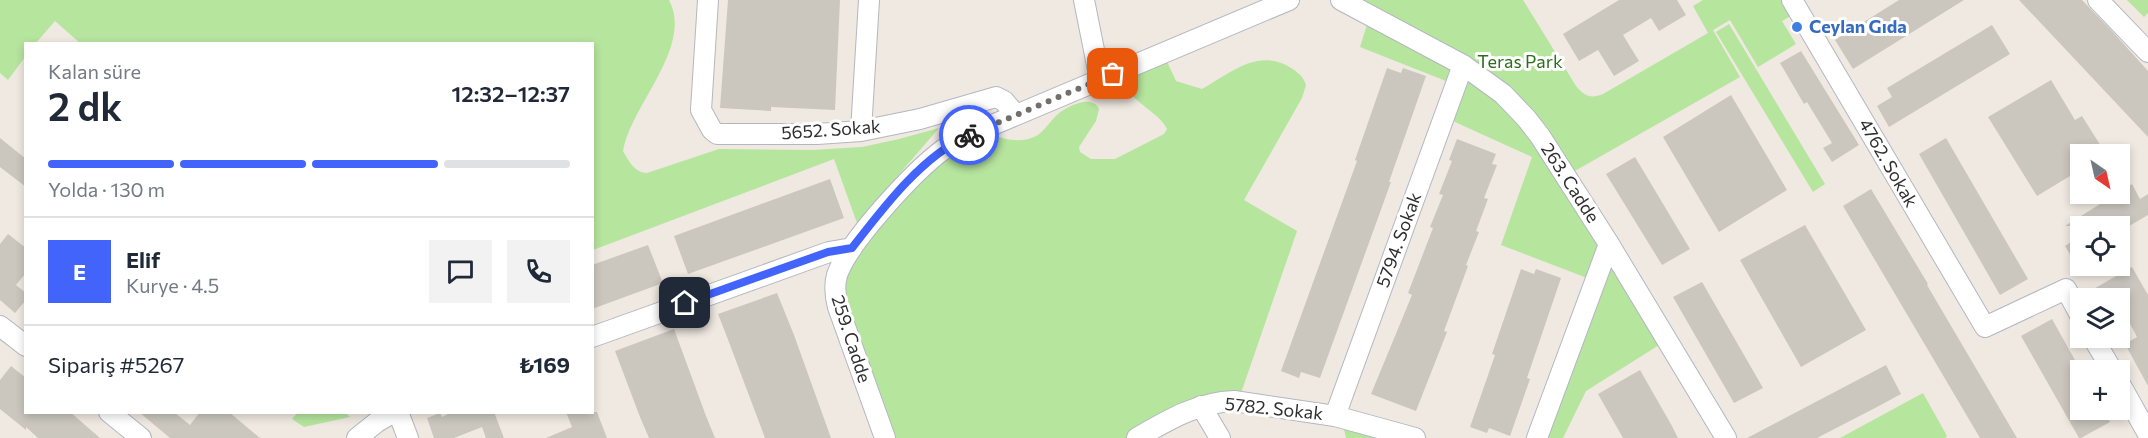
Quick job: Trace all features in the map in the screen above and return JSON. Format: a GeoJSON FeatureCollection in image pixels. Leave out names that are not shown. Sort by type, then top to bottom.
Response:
{"type":"FeatureCollection","features":[{"type":"Feature","properties":{"kind":"street","name":"5652. Sokak"},"geometry":{"type":"LineString","coordinates":[[708,0],[701,111],[714,132],[723,135],[861,131],[920,119],[996,97],[1004,101],[1016,115]]}},
{"type":"Feature","properties":{"kind":"street"},"geometry":{"type":"LineString","coordinates":[[861,131],[869,0]]}},
{"type":"Feature","properties":{"kind":"street"},"geometry":{"type":"LineString","coordinates":[[1083,0],[1100,80]]}},
{"type":"Feature","properties":{"kind":"street","name":"259. Cadde"},"geometry":{"type":"LineString","coordinates":[[885,438],[835,297],[837,277],[852,248],[893,199],[928,162],[945,148],[964,137],[1289,0]]}},
{"type":"Feature","properties":{"kind":"street","name":"263. Cadde"},"geometry":{"type":"LineString","coordinates":[[1341,0],[1463,65],[1503,94],[1526,118],[1609,244],[1726,438]]}},
{"type":"Feature","properties":{"kind":"street","name":"4762. Sokak"},"geometry":{"type":"LineString","coordinates":[[1792,0],[1984,327],[2066,289],[2070,296]]}},
{"type":"Feature","properties":{"kind":"street"},"geometry":{"type":"LineString","coordinates":[[2098,0],[2148,52]]}},
{"type":"Feature","properties":{"kind":"street","name":"5794. Sokak"},"geometry":{"type":"LineString","coordinates":[[1335,416],[1463,65]]}},
{"type":"Feature","properties":{"kind":"street"},"geometry":{"type":"LineString","coordinates":[[1537,438],[1609,244]]}},
{"type":"Feature","properties":{"kind":"street"},"geometry":{"type":"LineString","coordinates":[[594,336],[828,252],[852,248]]}},
{"type":"Feature","properties":{"kind":"street"},"geometry":{"type":"LineString","coordinates":[[0,326],[24,344]]}},
{"type":"Feature","properties":{"kind":"street","name":"5782. Sokak"},"geometry":{"type":"LineString","coordinates":[[1137,438],[1162,423],[1201,406],[1221,401],[1234,401],[1335,416],[1415,438]]}},
{"type":"Feature","properties":{"kind":"street"},"geometry":{"type":"LineString","coordinates":[[2130,402],[2148,434]]}},
{"type":"Feature","properties":{"kind":"street"},"geometry":{"type":"LineString","coordinates":[[1201,406],[1220,438]]}},
{"type":"Feature","properties":{"kind":"street"},"geometry":{"type":"LineString","coordinates":[[111,414],[141,438]]}},
{"type":"Feature","properties":{"kind":"street"},"geometry":{"type":"LineString","coordinates":[[357,438],[377,422],[392,414]]}},
{"type":"Feature","properties":{"kind":"street"},"geometry":{"type":"LineString","coordinates":[[397,414],[408,438]]}},
{"type":"Feature","properties":{"kind":"green space"},"geometry":{"type":"Polygon","coordinates":[[[0,0],[669,0],[674,18],[673,37],[667,57],[628,134],[623,151],[639,171],[647,173],[719,149],[812,150],[862,147],[939,128],[857,223],[834,159],[594,250],[594,42],[79,42],[55,21],[37,42],[24,42],[24,58],[8,80],[0,73],[0,0]]]}},
{"type":"Feature","properties":{"kind":"green space","name":"Teras Park"},"geometry":{"type":"Polygon","coordinates":[[[1341,0],[1523,0],[1576,86],[1591,96],[1603,94],[1708,33],[1693,6],[1703,0],[1792,0],[1799,11],[1782,21],[1796,44],[1758,67],[1730,20],[1713,30],[1740,77],[1566,176],[1667,340],[1586,391],[1563,438],[1537,438],[1595,281],[1501,245],[1532,157],[1444,117],[1456,85],[1360,47],[1370,15],[1341,0]]]}},
{"type":"Feature","properties":{"kind":"green space"},"geometry":{"type":"Polygon","coordinates":[[[2127,0],[2148,0],[2148,13],[2144,17],[2127,0]]]}},
{"type":"Feature","properties":{"kind":"green space"},"geometry":{"type":"Polygon","coordinates":[[[1729,24],[1825,184],[1813,192],[1716,32],[1729,24]]]}},
{"type":"Feature","properties":{"kind":"green space"},"geometry":{"type":"Polygon","coordinates":[[[1163,53],[1176,81],[1202,89],[1242,66],[1264,60],[1286,65],[1301,76],[1306,85],[1302,98],[1244,200],[1297,231],[1241,393],[1137,438],[885,438],[837,277],[928,163],[993,134],[1015,140],[1033,138],[1062,111],[1080,103],[1091,102],[1099,109],[1096,121],[1079,147],[1080,152],[1091,159],[1115,159],[1164,134],[1167,129],[1163,122],[1135,99],[1124,85],[1122,77],[1163,53]]]}},
{"type":"Feature","properties":{"kind":"green space"},"geometry":{"type":"Polygon","coordinates":[[[1923,393],[1947,436],[1945,438],[1840,438],[1923,393]]]}},
{"type":"Feature","properties":{"kind":"green space"},"geometry":{"type":"Polygon","coordinates":[[[296,414],[347,414],[350,417],[304,427],[292,419],[296,414]]]}},
{"type":"Feature","properties":{"kind":"green space"},"geometry":{"type":"Polygon","coordinates":[[[1343,425],[1391,438],[1346,438],[1343,425]]]}},
{"type":"Feature","properties":{"kind":"building"},"geometry":{"type":"Polygon","coordinates":[[[728,0],[840,0],[835,110],[771,107],[771,111],[720,108],[728,0]]]}},
{"type":"Feature","properties":{"kind":"building"},"geometry":{"type":"Polygon","coordinates":[[[1619,0],[1677,0],[1686,15],[1659,31],[1651,18],[1623,35],[1639,61],[1614,76],[1598,50],[1579,61],[1563,34],[1619,0]]]}},
{"type":"Feature","properties":{"kind":"building"},"geometry":{"type":"Polygon","coordinates":[[[1899,0],[1964,0],[1853,69],[1835,40],[1899,0]]]}},
{"type":"Feature","properties":{"kind":"building"},"geometry":{"type":"Polygon","coordinates":[[[2019,0],[2082,0],[2112,31],[2148,71],[2148,137],[2019,0]]]}},
{"type":"Feature","properties":{"kind":"building"},"geometry":{"type":"Polygon","coordinates":[[[1992,25],[2010,54],[1889,127],[1877,106],[1892,97],[1887,88],[1992,25]]]}},
{"type":"Feature","properties":{"kind":"building"},"geometry":{"type":"Polygon","coordinates":[[[1801,51],[1859,145],[1832,162],[1823,148],[1832,143],[1807,102],[1804,104],[1780,63],[1801,51]]]}},
{"type":"Feature","properties":{"kind":"building"},"geometry":{"type":"Polygon","coordinates":[[[1387,68],[1401,73],[1403,68],[1426,76],[1389,182],[1391,182],[1320,378],[1301,372],[1299,378],[1281,371],[1357,161],[1355,160],[1387,68]]]}},
{"type":"Feature","properties":{"kind":"building"},"geometry":{"type":"Polygon","coordinates":[[[2051,80],[2075,120],[2082,116],[2100,144],[2070,144],[2070,176],[2037,196],[1988,117],[2051,80]]]}},
{"type":"Feature","properties":{"kind":"building"},"geometry":{"type":"Polygon","coordinates":[[[1731,95],[1787,190],[1719,232],[1663,137],[1731,95]]]}},
{"type":"Feature","properties":{"kind":"building"},"geometry":{"type":"Polygon","coordinates":[[[0,138],[24,157],[24,185],[0,167],[0,138]]]}},
{"type":"Feature","properties":{"kind":"building"},"geometry":{"type":"Polygon","coordinates":[[[1946,138],[2028,279],[2000,295],[1919,154],[1946,138]]]}},
{"type":"Feature","properties":{"kind":"building"},"geometry":{"type":"Polygon","coordinates":[[[1457,139],[1496,154],[1492,164],[1497,165],[1484,198],[1488,199],[1476,231],[1479,232],[1444,331],[1447,332],[1416,411],[1371,394],[1412,295],[1408,293],[1433,228],[1430,227],[1443,195],[1439,194],[1452,161],[1449,160],[1457,139]]]}},
{"type":"Feature","properties":{"kind":"building"},"geometry":{"type":"Polygon","coordinates":[[[1635,157],[1690,249],[1662,265],[1606,174],[1635,157]]]}},
{"type":"Feature","properties":{"kind":"building"},"geometry":{"type":"Polygon","coordinates":[[[830,179],[844,218],[688,274],[674,236],[830,179]]]}},
{"type":"Feature","properties":{"kind":"building"},"geometry":{"type":"Polygon","coordinates":[[[2132,184],[2140,199],[2148,194],[2148,215],[2130,226],[2130,216],[2081,216],[2100,204],[2130,204],[2130,185],[2132,184]]]}},
{"type":"Feature","properties":{"kind":"building"},"geometry":{"type":"Polygon","coordinates":[[[1871,189],[2017,438],[1980,438],[1843,206],[1871,189]]]}},
{"type":"Feature","properties":{"kind":"building"},"geometry":{"type":"Polygon","coordinates":[[[1805,225],[1866,330],[1801,367],[1740,260],[1805,225]]]}},
{"type":"Feature","properties":{"kind":"building"},"geometry":{"type":"Polygon","coordinates":[[[8,234],[24,246],[24,275],[16,285],[24,291],[24,302],[15,313],[0,300],[0,244],[8,234]]]}},
{"type":"Feature","properties":{"kind":"building"},"geometry":{"type":"Polygon","coordinates":[[[2070,243],[2070,254],[2065,246],[2070,243]]]}},
{"type":"Feature","properties":{"kind":"building"},"geometry":{"type":"Polygon","coordinates":[[[648,245],[663,283],[594,308],[594,264],[648,245]]]}},
{"type":"Feature","properties":{"kind":"building"},"geometry":{"type":"Polygon","coordinates":[[[2132,267],[2148,295],[2148,386],[2127,348],[2130,348],[2130,341],[2137,337],[2130,324],[2130,288],[2095,288],[2116,276],[2130,276],[2132,267]]]}},
{"type":"Feature","properties":{"kind":"building"},"geometry":{"type":"Polygon","coordinates":[[[1521,269],[1534,274],[1536,269],[1561,278],[1510,436],[1489,428],[1487,433],[1470,427],[1521,269]]]}},
{"type":"Feature","properties":{"kind":"building"},"geometry":{"type":"Polygon","coordinates":[[[1702,282],[1763,388],[1734,403],[1673,297],[1702,282]]]}},
{"type":"Feature","properties":{"kind":"building"},"geometry":{"type":"Polygon","coordinates":[[[777,293],[831,438],[765,438],[718,314],[777,293]]]}},
{"type":"Feature","properties":{"kind":"building"},"geometry":{"type":"Polygon","coordinates":[[[2052,319],[2075,360],[2070,360],[2070,420],[2109,420],[2110,422],[2079,438],[2021,336],[2052,319]]]}},
{"type":"Feature","properties":{"kind":"building"},"geometry":{"type":"Polygon","coordinates":[[[674,329],[715,438],[649,438],[615,351],[674,329]]]}},
{"type":"Feature","properties":{"kind":"building"},"geometry":{"type":"Polygon","coordinates":[[[1886,365],[1901,394],[1877,407],[1817,438],[1747,438],[1886,365]]]}},
{"type":"Feature","properties":{"kind":"building"},"geometry":{"type":"Polygon","coordinates":[[[11,366],[24,376],[24,414],[72,414],[100,438],[38,438],[0,409],[0,380],[11,366]]]}},
{"type":"Feature","properties":{"kind":"building"},"geometry":{"type":"Polygon","coordinates":[[[1640,370],[1678,438],[1623,438],[1598,394],[1640,370]]]}},
{"type":"Feature","properties":{"kind":"building"},"geometry":{"type":"Polygon","coordinates":[[[597,412],[607,438],[546,438],[572,427],[567,414],[597,412]]]}},
{"type":"Feature","properties":{"kind":"building"},"geometry":{"type":"Polygon","coordinates":[[[141,414],[176,414],[190,425],[198,414],[231,414],[260,438],[170,438],[141,414]]]}},
{"type":"Feature","properties":{"kind":"building"},"geometry":{"type":"Polygon","coordinates":[[[437,414],[442,417],[448,414],[495,414],[504,438],[486,438],[482,427],[454,438],[434,438],[427,418],[437,414]]]}},
{"type":"Feature","properties":{"kind":"way so far"},"geometry":{"type":"LineString","coordinates":[[969,135],[1113,74]]}},
{"type":"Feature","properties":{"kind":"place","name":"Ceylan Gıda"},"geometry":{"type":"Point","coordinates":[1797,27]}},
{"type":"Feature","properties":{"kind":"route"},"geometry":{"type":"LineString","coordinates":[[685,303],[828,252],[852,248],[928,162],[945,148],[969,135]]}}]}
